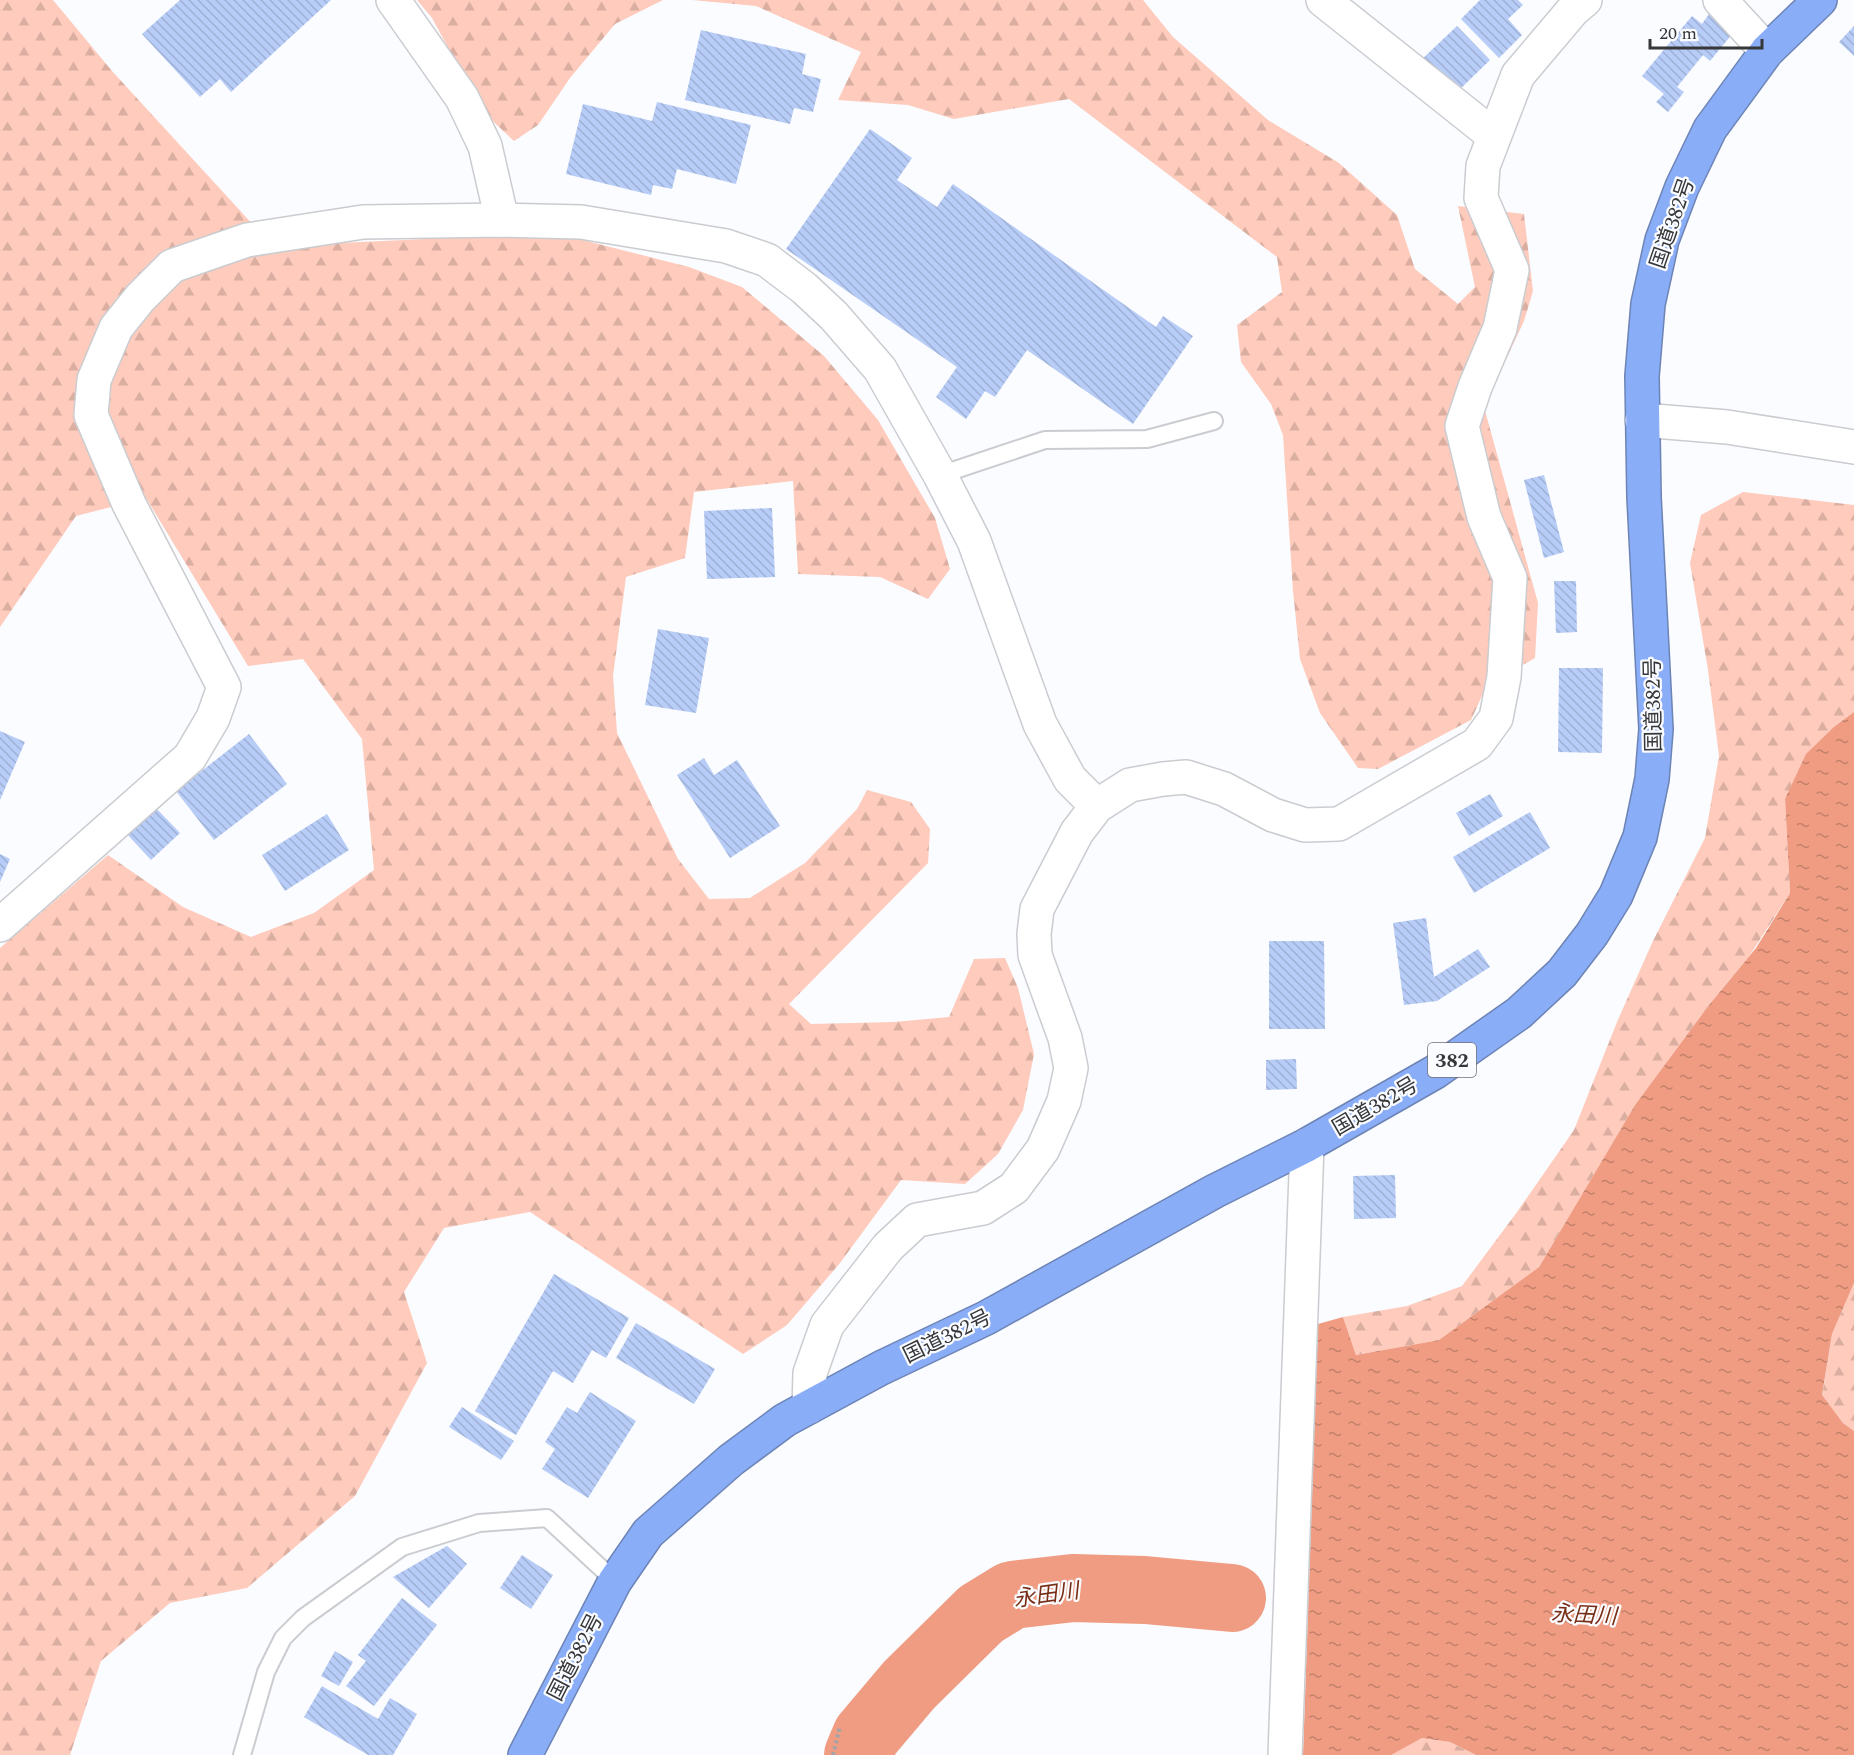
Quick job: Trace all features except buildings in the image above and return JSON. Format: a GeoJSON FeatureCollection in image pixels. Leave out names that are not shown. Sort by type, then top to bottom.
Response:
{"type":"FeatureCollection","features":[{"type":"Feature","properties":{"kind":"highway","name":"国道382号"},"geometry":{"type":"LineString","coordinates":[[525,1755],[615,1581],[648,1533],[731,1460],[785,1420],[881,1368],[986,1318],[1215,1191],[1306,1145],[1435,1072],[1519,1013],[1562,972],[1592,934],[1616,896],[1640,837],[1652,779],[1656,729],[1642,376],[1648,304],[1662,240],[1682,187],[1710,129],[1767,51],[1820,0]]}},
{"type":"Feature","properties":{"kind":"street"},"geometry":{"type":"LineString","coordinates":[[393,0],[462,98],[485,146],[502,220]]}},
{"type":"Feature","properties":{"kind":"street"},"geometry":{"type":"LineString","coordinates":[[1323,0],[1494,136]]}},
{"type":"Feature","properties":{"kind":"street"},"geometry":{"type":"LineString","coordinates":[[809,1407],[810,1373],[827,1325],[888,1247],[917,1220],[982,1208],[1014,1188],[1043,1149],[1064,1101],[1071,1068],[1065,1038],[1035,955],[1034,934],[1037,909],[1077,832],[1097,806],[1130,785],[1163,778],[1186,777],[1224,789],[1273,815],[1305,825],[1339,824],[1477,744],[1496,718],[1504,677],[1510,578],[1484,517],[1462,426],[1475,387],[1500,328],[1512,270],[1481,198],[1483,166],[1518,75],[1573,10],[1585,0]]}},
{"type":"Feature","properties":{"kind":"street"},"geometry":{"type":"LineString","coordinates":[[1720,0],[1767,51]]}},
{"type":"Feature","properties":{"kind":"street"},"geometry":{"type":"LineString","coordinates":[[0,925],[190,756],[213,718],[224,687],[129,504],[91,416],[94,380],[116,328],[140,298],[172,266],[247,240],[363,222],[502,220],[581,222],[726,246],[767,260],[804,288],[834,316],[880,369],[940,475],[974,541],[1040,724],[1070,779],[1097,806]]}},
{"type":"Feature","properties":{"kind":"street"},"geometry":{"type":"LineString","coordinates":[[1642,420],[1727,427],[1854,447]]}},
{"type":"Feature","properties":{"kind":"street"},"geometry":{"type":"LineString","coordinates":[[1285,1755],[1306,1145]]}},
{"type":"Feature","properties":{"kind":"lane"},"geometry":{"type":"LineString","coordinates":[[940,475],[1045,440],[1147,439],[1214,421]]}},
{"type":"Feature","properties":{"kind":"lane"},"geometry":{"type":"LineString","coordinates":[[242,1755],[266,1672],[283,1638],[303,1618],[402,1547],[478,1523],[547,1518],[615,1581]]}},
{"type":"Feature","properties":{"kind":"path"},"geometry":{"type":"LineString","coordinates":[[832,1755],[840,1726]]}},
{"type":"Feature","properties":{"kind":"green space"},"geometry":{"type":"Polygon","coordinates":[[[0,0],[53,0],[112,71],[279,253],[318,244],[555,233],[689,267],[742,287],[824,356],[878,420],[935,518],[950,569],[928,599],[880,577],[798,574],[793,481],[694,492],[685,558],[626,577],[613,676],[617,733],[678,859],[709,899],[750,898],[805,863],[857,809],[867,790],[911,802],[930,829],[928,863],[789,1004],[811,1024],[894,1022],[949,1017],[974,959],[1005,958],[1018,988],[1034,1054],[1023,1110],[998,1154],[965,1184],[901,1180],[840,1263],[787,1325],[743,1354],[530,1212],[444,1228],[404,1292],[427,1363],[355,1496],[247,1588],[170,1603],[101,1661],[70,1755],[0,1755],[0,948],[108,855],[183,907],[251,937],[314,913],[374,870],[362,739],[303,659],[248,666],[146,498],[76,516],[0,627],[0,0]]]}},
{"type":"Feature","properties":{"kind":"green space"},"geometry":{"type":"Polygon","coordinates":[[[417,0],[663,0],[615,24],[570,78],[538,125],[514,141],[483,112],[432,18],[417,0]]]}},
{"type":"Feature","properties":{"kind":"green space"},"geometry":{"type":"Polygon","coordinates":[[[692,0],[1143,0],[1173,37],[1268,120],[1339,163],[1397,215],[1415,269],[1458,304],[1475,287],[1458,206],[1524,214],[1533,291],[1524,321],[1484,407],[1538,603],[1535,658],[1487,685],[1471,720],[1378,769],[1358,768],[1320,713],[1300,659],[1293,591],[1283,435],[1271,404],[1241,362],[1237,325],[1282,292],[1277,257],[1069,99],[954,119],[908,105],[838,100],[861,52],[756,6],[692,0]]]}},
{"type":"Feature","properties":{"kind":"green space"},"geometry":{"type":"Polygon","coordinates":[[[1743,492],[1854,505],[1854,712],[1835,726],[1785,799],[1790,893],[1750,955],[1709,1005],[1635,1105],[1539,1267],[1439,1340],[1356,1355],[1343,1317],[1407,1306],[1462,1286],[1574,1130],[1617,1022],[1652,943],[1705,838],[1719,756],[1708,670],[1690,563],[1701,515],[1743,492]]]}},
{"type":"Feature","properties":{"kind":"green space"},"geometry":{"type":"Polygon","coordinates":[[[1854,1283],[1854,1431],[1843,1423],[1822,1396],[1832,1334],[1854,1283]]]}},
{"type":"Feature","properties":{"kind":"green space"},"geometry":{"type":"Polygon","coordinates":[[[1422,1738],[1450,1742],[1476,1755],[1390,1755],[1422,1738]]]}},
{"type":"Feature","properties":{"kind":"water"},"geometry":{"type":"Polygon","coordinates":[[[1854,712],[1854,1283],[1832,1334],[1822,1395],[1843,1423],[1854,1431],[1854,1755],[1476,1755],[1450,1742],[1422,1738],[1391,1755],[1303,1755],[1318,1324],[1343,1317],[1356,1355],[1439,1340],[1539,1267],[1635,1105],[1709,1005],[1756,948],[1790,893],[1785,799],[1806,754],[1835,726],[1854,712]]]}},
{"type":"Feature","properties":{"kind":"waterway","name":"永田川"},"geometry":{"type":"LineString","coordinates":[[858,1755],[866,1736],[909,1685],[981,1614],[1012,1595],[1073,1588],[1145,1590],[1232,1598]]}}]}
